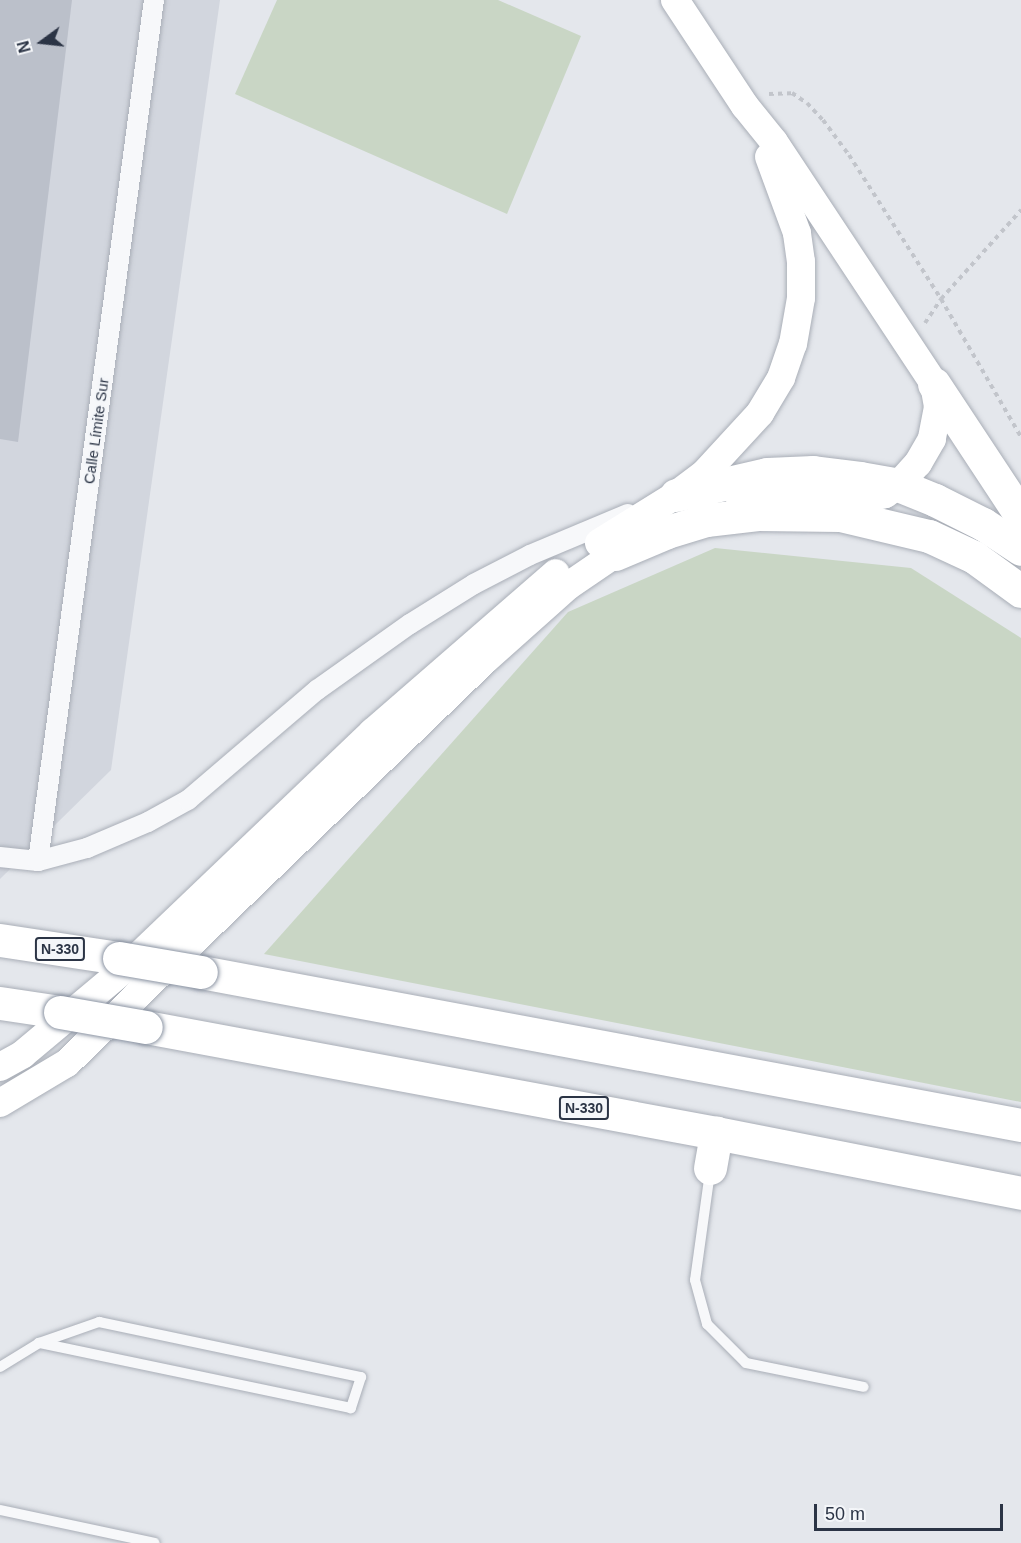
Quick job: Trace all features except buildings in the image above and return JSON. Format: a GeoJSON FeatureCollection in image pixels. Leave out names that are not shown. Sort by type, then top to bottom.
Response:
{"type":"FeatureCollection","features":[{"type":"Feature","properties":{"kind":"highway"},"geometry":{"type":"LineString","coordinates":[[934,384],[1021,516]]}},
{"type":"Feature","properties":{"kind":"highway"},"geometry":{"type":"LineString","coordinates":[[676,495],[767,474],[813,472],[898,485],[983,524],[1021,549]]}},
{"type":"Feature","properties":{"kind":"highway"},"geometry":{"type":"LineString","coordinates":[[615,554],[706,520],[769,514],[840,515],[929,536],[974,557],[1021,591]]}},
{"type":"Feature","properties":{"kind":"highway","name":"N-330"},"geometry":{"type":"LineString","coordinates":[[0,940],[201,972],[1021,1125]]}},
{"type":"Feature","properties":{"kind":"highway","name":"N-330"},"geometry":{"type":"LineString","coordinates":[[0,1003],[146,1027],[716,1133],[1021,1193]]}},
{"type":"Feature","properties":{"kind":"highway"},"geometry":{"type":"LineString","coordinates":[[979,1117],[1021,1112]]}},
{"type":"Feature","properties":{"kind":"highway"},"geometry":{"type":"LineString","coordinates":[[710,1168],[716,1133]]}},
{"type":"Feature","properties":{"kind":"street","name":"Calle Límite Sur"},"geometry":{"type":"LineString","coordinates":[[38,861],[154,0]]}},
{"type":"Feature","properties":{"kind":"street"},"geometry":{"type":"LineString","coordinates":[[0,1103],[67,1063],[486,659],[568,586],[654,528],[682,513],[735,500],[788,497],[867,500],[898,485],[918,463],[932,439],[938,407],[934,384],[774,142],[745,106],[675,0]]}},
{"type":"Feature","properties":{"kind":"street"},"geometry":{"type":"LineString","coordinates":[[0,1067],[23,1054],[127,967],[373,732],[545,580],[676,495],[727,451],[760,413],[782,378],[793,344],[801,298],[801,262],[797,233],[782,189],[745,106]]}},
{"type":"Feature","properties":{"kind":"street"},"geometry":{"type":"LineString","coordinates":[[0,857],[38,861],[87,848],[148,822],[188,800],[317,690],[410,624],[474,584],[530,555],[676,495]]}},
{"type":"Feature","properties":{"kind":"lane"},"geometry":{"type":"LineString","coordinates":[[710,1168],[695,1280],[707,1324],[746,1363],[864,1386]]}},
{"type":"Feature","properties":{"kind":"lane"},"geometry":{"type":"LineString","coordinates":[[0,1367],[39,1343],[99,1322],[361,1377],[351,1408],[39,1343]]}},
{"type":"Feature","properties":{"kind":"lane"},"geometry":{"type":"LineString","coordinates":[[0,1510],[155,1543]]}},
{"type":"Feature","properties":{"kind":"path"},"geometry":{"type":"LineString","coordinates":[[745,106],[757,98],[781,92],[792,93],[807,102],[849,155],[941,299],[1021,437]]}},
{"type":"Feature","properties":{"kind":"path"},"geometry":{"type":"LineString","coordinates":[[908,347],[941,299],[1021,210]]}},
{"type":"Feature","properties":{"kind":"shaded area"},"geometry":{"type":"Polygon","coordinates":[[[0,0],[220,0],[111,770],[0,879],[0,0]]]}},
{"type":"Feature","properties":{"kind":"green space"},"geometry":{"type":"Polygon","coordinates":[[[277,0],[498,0],[581,36],[507,214],[235,94],[277,0]]]}},
{"type":"Feature","properties":{"kind":"green space"},"geometry":{"type":"Polygon","coordinates":[[[715,548],[911,568],[1021,638],[1021,1102],[264,954],[568,612],[715,548]]]}}]}
